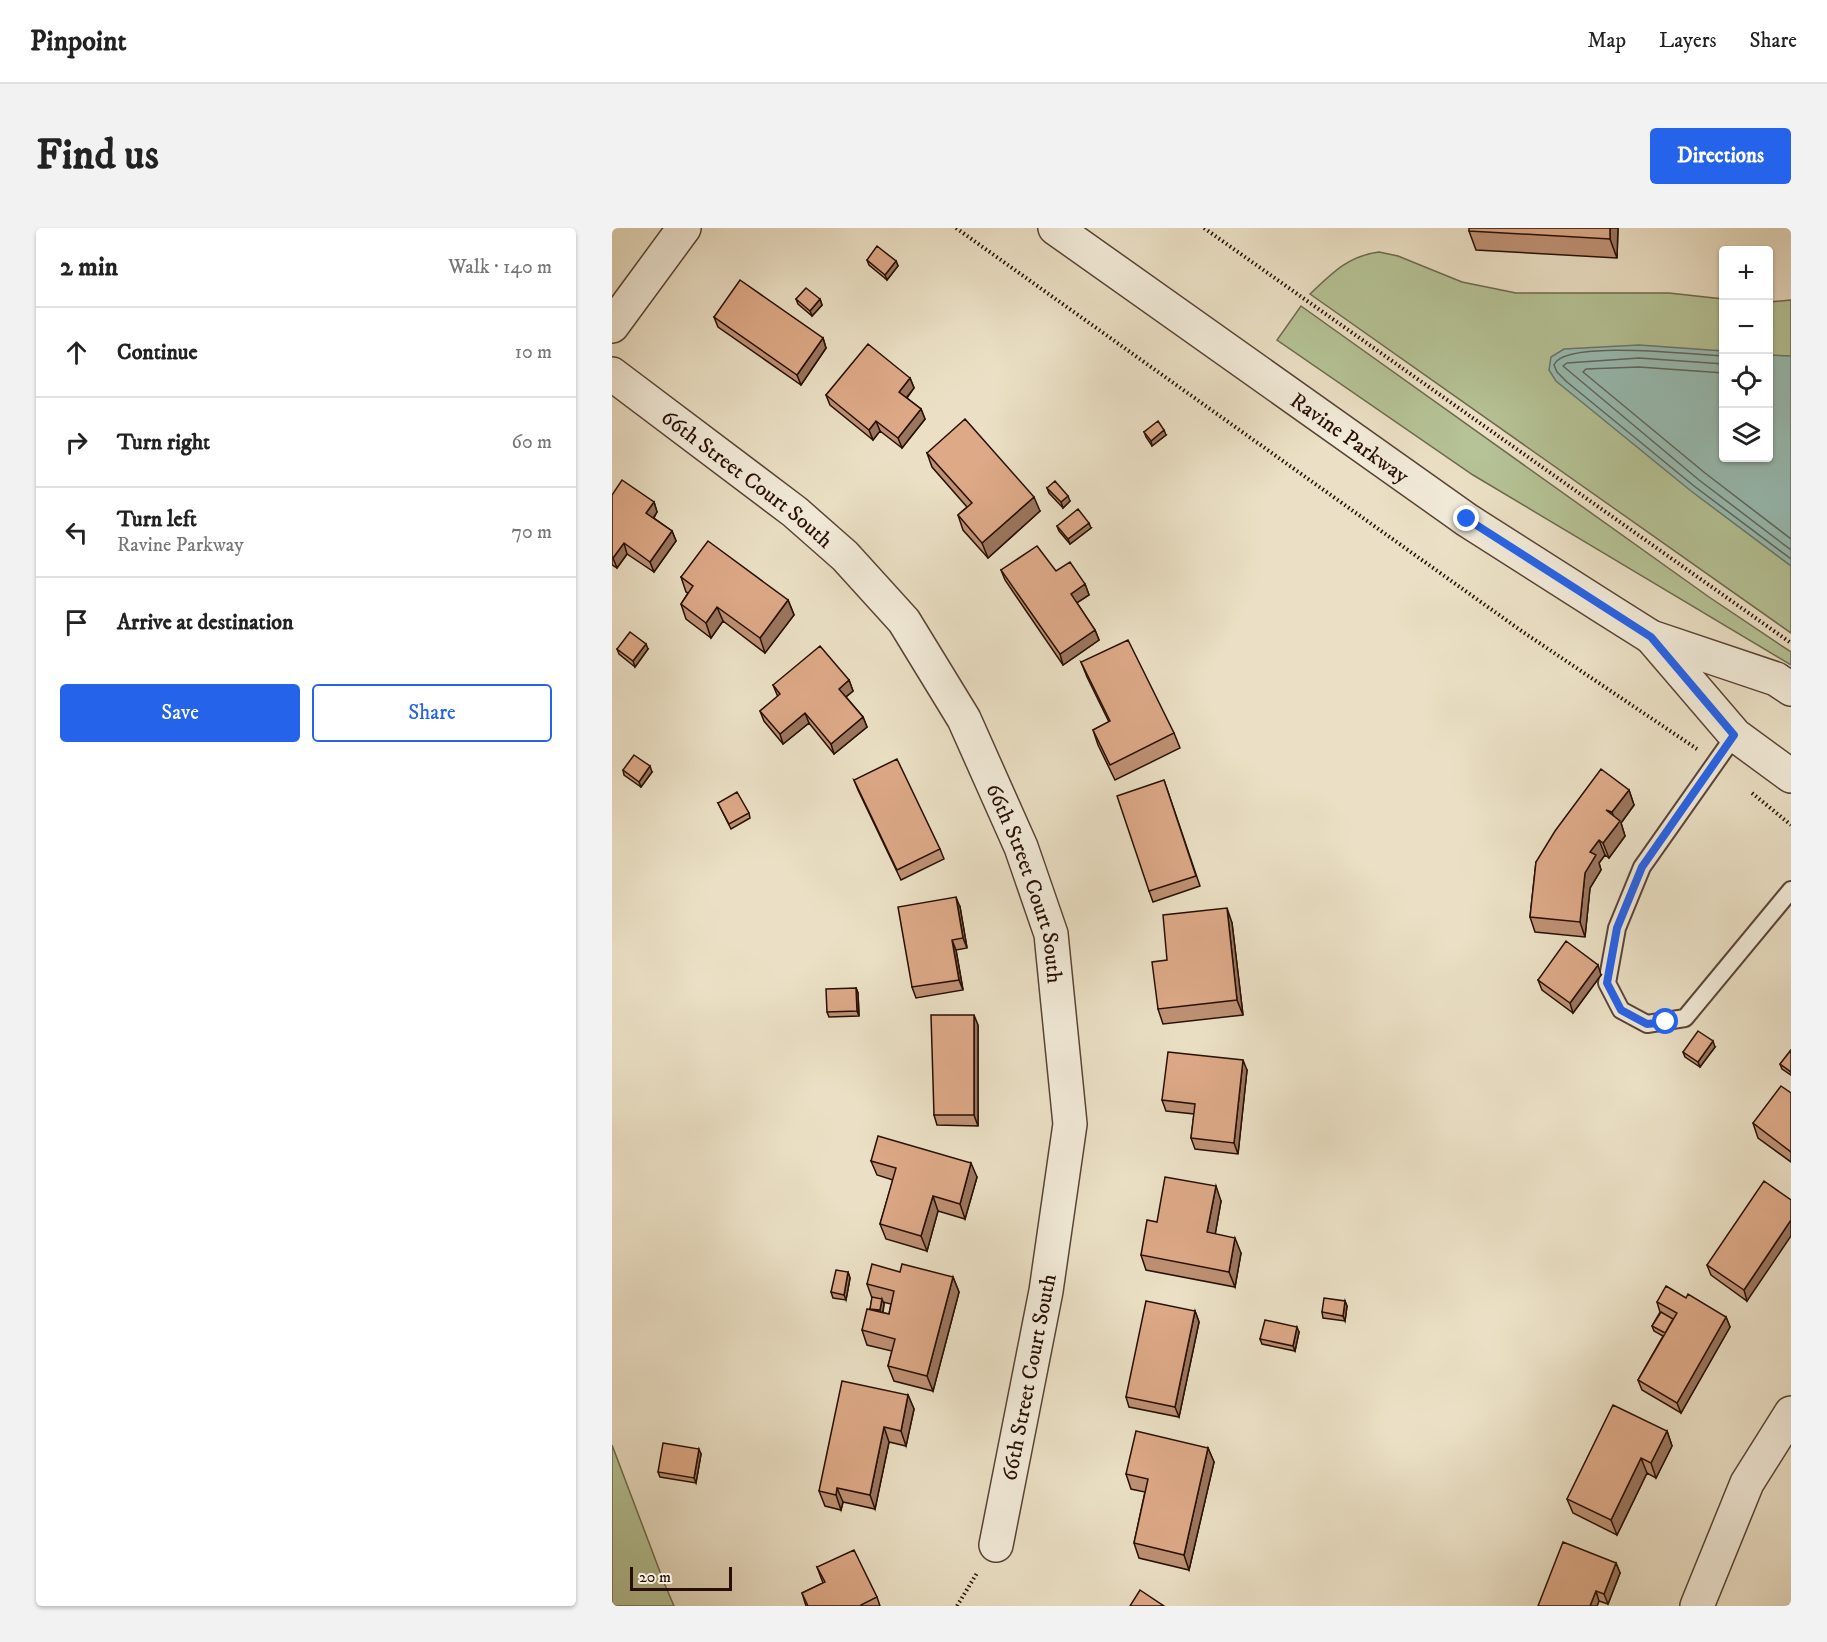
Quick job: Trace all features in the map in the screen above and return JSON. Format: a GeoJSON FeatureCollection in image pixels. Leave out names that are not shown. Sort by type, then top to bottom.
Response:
{"type":"FeatureCollection","features":[{"type":"Feature","properties":{"kind":"street"},"geometry":{"type":"LineString","coordinates":[[612,326],[684,228]]}},
{"type":"Feature","properties":{"kind":"street","name":"Ravine Parkway"},"geometry":{"type":"LineString","coordinates":[[1055,228],[1449,507],[1651,637],[1776,679],[1791,689]]}},
{"type":"Feature","properties":{"kind":"street","name":"66th Street Court South"},"geometry":{"type":"LineString","coordinates":[[612,374],[795,512],[845,556],[904,621],[964,719],[1021,847],[1051,934],[1070,1124],[1046,1291],[996,1545]]}},
{"type":"Feature","properties":{"kind":"street","name":"Ravine Parkway"},"geometry":{"type":"LineString","coordinates":[[1651,637],[1734,735],[1791,776]]}},
{"type":"Feature","properties":{"kind":"street"},"geometry":{"type":"LineString","coordinates":[[1697,1606],[1747,1483],[1791,1413]]}},
{"type":"Feature","properties":{"kind":"lane"},"geometry":{"type":"LineString","coordinates":[[1734,735],[1642,867],[1617,928],[1607,983],[1621,1010],[1647,1024],[1685,1018],[1791,890]]}},
{"type":"Feature","properties":{"kind":"path"},"geometry":{"type":"LineString","coordinates":[[956,228],[1522,632],[1652,717],[1714,762],[1791,825]]}},
{"type":"Feature","properties":{"kind":"path"},"geometry":{"type":"LineString","coordinates":[[1204,228],[1791,643]]}},
{"type":"Feature","properties":{"kind":"green space"},"geometry":{"type":"Polygon","coordinates":[[[1379,252],[1398,256],[1462,282],[1516,293],[1669,293],[1719,299],[1719,462],[1773,462],[1773,302],[1791,300],[1791,633],[1310,294],[1333,273],[1358,257],[1379,252]]]}},
{"type":"Feature","properties":{"kind":"green space"},"geometry":{"type":"Polygon","coordinates":[[[1301,306],[1709,597],[1791,652],[1791,665],[1473,475],[1277,340],[1301,306]]]}},
{"type":"Feature","properties":{"kind":"green space"},"geometry":{"type":"Polygon","coordinates":[[[612,1445],[665,1585],[674,1606],[612,1606],[612,1445]]]}},
{"type":"Feature","properties":{"kind":"water"},"geometry":{"type":"Polygon","coordinates":[[[1639,345],[1719,351],[1719,462],[1773,462],[1773,355],[1791,356],[1791,566],[1691,491],[1556,381],[1549,370],[1551,357],[1564,349],[1639,345]]]}},
{"type":"Feature","properties":{"kind":"building"},"geometry":{"type":"Polygon","coordinates":[[[1469,228],[1610,228],[1610,239],[1469,231],[1469,228]]]}},
{"type":"Feature","properties":{"kind":"building"},"geometry":{"type":"Polygon","coordinates":[[[877,246],[896,261],[885,275],[867,260],[877,246]]]}},
{"type":"Feature","properties":{"kind":"building"},"geometry":{"type":"Polygon","coordinates":[[[740,280],[823,338],[797,375],[714,317],[740,280]]]}},
{"type":"Feature","properties":{"kind":"building"},"geometry":{"type":"Polygon","coordinates":[[[806,288],[820,299],[810,311],[796,299],[806,288]]]}},
{"type":"Feature","properties":{"kind":"building"},"geometry":{"type":"Polygon","coordinates":[[[868,344],[910,378],[899,392],[921,409],[898,438],[876,421],[869,430],[826,395],[868,344]]]}},
{"type":"Feature","properties":{"kind":"building"},"geometry":{"type":"Polygon","coordinates":[[[965,419],[1034,497],[982,543],[958,515],[972,503],[927,453],[965,419]]]}},
{"type":"Feature","properties":{"kind":"building"},"geometry":{"type":"Polygon","coordinates":[[[1158,421],[1164,430],[1151,441],[1144,432],[1158,421]]]}},
{"type":"Feature","properties":{"kind":"building"},"geometry":{"type":"Polygon","coordinates":[[[622,480],[654,502],[646,513],[672,531],[650,562],[624,543],[612,557],[612,495],[622,480]]]}},
{"type":"Feature","properties":{"kind":"building"},"geometry":{"type":"Polygon","coordinates":[[[1055,481],[1068,496],[1061,502],[1047,488],[1055,481]]]}},
{"type":"Feature","properties":{"kind":"building"},"geometry":{"type":"Polygon","coordinates":[[[1078,509],[1089,523],[1068,539],[1057,526],[1078,509]]]}},
{"type":"Feature","properties":{"kind":"building"},"geometry":{"type":"Polygon","coordinates":[[[708,541],[788,600],[760,638],[717,607],[706,623],[681,604],[693,586],[681,577],[708,541]]]}},
{"type":"Feature","properties":{"kind":"building"},"geometry":{"type":"Polygon","coordinates":[[[1037,546],[1056,571],[1070,562],[1085,584],[1071,594],[1095,630],[1060,654],[1001,570],[1037,546]]]}},
{"type":"Feature","properties":{"kind":"building"},"geometry":{"type":"Polygon","coordinates":[[[630,632],[646,644],[633,661],[617,649],[630,632]]]}},
{"type":"Feature","properties":{"kind":"building"},"geometry":{"type":"Polygon","coordinates":[[[1128,640],[1174,733],[1110,765],[1093,730],[1110,721],[1081,662],[1128,640]]]}},
{"type":"Feature","properties":{"kind":"building"},"geometry":{"type":"Polygon","coordinates":[[[820,646],[849,680],[839,689],[863,717],[831,744],[805,713],[780,734],[760,711],[780,694],[773,685],[820,646]]]}},
{"type":"Feature","properties":{"kind":"building"},"geometry":{"type":"Polygon","coordinates":[[[634,755],[650,766],[639,782],[623,770],[634,755]]]}},
{"type":"Feature","properties":{"kind":"building"},"geometry":{"type":"Polygon","coordinates":[[[897,759],[940,849],[897,870],[854,780],[897,759]]]}},
{"type":"Feature","properties":{"kind":"building"},"geometry":{"type":"Polygon","coordinates":[[[1601,769],[1629,790],[1612,812],[1606,810],[1620,821],[1603,843],[1599,840],[1590,852],[1596,855],[1585,873],[1580,922],[1530,917],[1536,862],[1555,831],[1601,769]]]}},
{"type":"Feature","properties":{"kind":"building"},"geometry":{"type":"Polygon","coordinates":[[[1164,780],[1196,876],[1149,891],[1117,796],[1164,780]]]}},
{"type":"Feature","properties":{"kind":"building"},"geometry":{"type":"Polygon","coordinates":[[[737,792],[749,813],[729,824],[718,803],[737,792]]]}},
{"type":"Feature","properties":{"kind":"building"},"geometry":{"type":"Polygon","coordinates":[[[956,897],[963,938],[952,940],[959,980],[912,987],[898,907],[956,897]]]}},
{"type":"Feature","properties":{"kind":"building"},"geometry":{"type":"Polygon","coordinates":[[[1227,908],[1237,1000],[1158,1009],[1152,962],[1167,960],[1163,915],[1227,908]]]}},
{"type":"Feature","properties":{"kind":"building"},"geometry":{"type":"Polygon","coordinates":[[[1566,941],[1598,965],[1570,1003],[1538,980],[1566,941]]]}},
{"type":"Feature","properties":{"kind":"building"},"geometry":{"type":"Polygon","coordinates":[[[856,988],[857,1011],[827,1012],[826,989],[856,988]]]}},
{"type":"Feature","properties":{"kind":"building"},"geometry":{"type":"Polygon","coordinates":[[[931,1015],[974,1015],[974,1115],[934,1115],[931,1015]]]}},
{"type":"Feature","properties":{"kind":"building"},"geometry":{"type":"Polygon","coordinates":[[[1698,1031],[1713,1041],[1698,1062],[1683,1052],[1698,1031]]]}},
{"type":"Feature","properties":{"kind":"building"},"geometry":{"type":"Polygon","coordinates":[[[1791,1050],[1791,1072],[1780,1064],[1791,1050]]]}},
{"type":"Feature","properties":{"kind":"building"},"geometry":{"type":"Polygon","coordinates":[[[1168,1052],[1243,1060],[1234,1143],[1191,1138],[1195,1104],[1162,1100],[1168,1052]]]}},
{"type":"Feature","properties":{"kind":"building"},"geometry":{"type":"Polygon","coordinates":[[[1781,1086],[1791,1093],[1791,1152],[1753,1123],[1781,1086]]]}},
{"type":"Feature","properties":{"kind":"building"},"geometry":{"type":"Polygon","coordinates":[[[878,1136],[971,1163],[960,1204],[933,1196],[921,1236],[880,1224],[896,1168],[871,1161],[878,1136]]]}},
{"type":"Feature","properties":{"kind":"building"},"geometry":{"type":"Polygon","coordinates":[[[1165,1177],[1216,1186],[1207,1232],[1235,1238],[1229,1272],[1141,1255],[1147,1220],[1157,1222],[1165,1177]]]}},
{"type":"Feature","properties":{"kind":"building"},"geometry":{"type":"Polygon","coordinates":[[[1764,1181],[1791,1200],[1791,1220],[1744,1290],[1707,1265],[1764,1181]]]}},
{"type":"Feature","properties":{"kind":"building"},"geometry":{"type":"Polygon","coordinates":[[[872,1264],[900,1272],[902,1264],[953,1277],[927,1376],[888,1366],[895,1339],[862,1330],[867,1309],[889,1314],[894,1291],[867,1284],[872,1264]]]}},
{"type":"Feature","properties":{"kind":"building"},"geometry":{"type":"Polygon","coordinates":[[[836,1270],[848,1272],[844,1295],[831,1292],[836,1270]]]}},
{"type":"Feature","properties":{"kind":"building"},"geometry":{"type":"Polygon","coordinates":[[[1666,1286],[1686,1298],[1688,1294],[1726,1317],[1677,1403],[1638,1380],[1677,1313],[1657,1302],[1666,1286]]]}},
{"type":"Feature","properties":{"kind":"building"},"geometry":{"type":"Polygon","coordinates":[[[872,1297],[882,1299],[880,1310],[870,1309],[872,1297]]]}},
{"type":"Feature","properties":{"kind":"building"},"geometry":{"type":"Polygon","coordinates":[[[1324,1298],[1345,1301],[1343,1316],[1322,1312],[1324,1298]]]}},
{"type":"Feature","properties":{"kind":"building"},"geometry":{"type":"Polygon","coordinates":[[[1146,1301],[1195,1311],[1175,1407],[1126,1397],[1146,1301]]]}},
{"type":"Feature","properties":{"kind":"building"},"geometry":{"type":"Polygon","coordinates":[[[1661,1312],[1673,1319],[1665,1333],[1652,1326],[1661,1312]]]}},
{"type":"Feature","properties":{"kind":"building"},"geometry":{"type":"Polygon","coordinates":[[[1265,1320],[1297,1327],[1293,1346],[1260,1339],[1265,1320]]]}},
{"type":"Feature","properties":{"kind":"building"},"geometry":{"type":"Polygon","coordinates":[[[842,1381],[908,1395],[901,1431],[884,1427],[870,1495],[837,1488],[836,1495],[819,1491],[842,1381]]]}},
{"type":"Feature","properties":{"kind":"building"},"geometry":{"type":"Polygon","coordinates":[[[1613,1405],[1667,1431],[1651,1463],[1641,1458],[1611,1520],[1567,1499],[1613,1405]]]}},
{"type":"Feature","properties":{"kind":"building"},"geometry":{"type":"Polygon","coordinates":[[[1136,1431],[1208,1448],[1184,1555],[1134,1543],[1148,1479],[1126,1474],[1136,1431]]]}},
{"type":"Feature","properties":{"kind":"building"},"geometry":{"type":"Polygon","coordinates":[[[663,1443],[699,1449],[694,1478],[658,1472],[663,1443]]]}},
{"type":"Feature","properties":{"kind":"building"},"geometry":{"type":"Polygon","coordinates":[[[1563,1542],[1616,1563],[1604,1594],[1596,1591],[1590,1606],[1538,1606],[1563,1542]]]}},
{"type":"Feature","properties":{"kind":"building"},"geometry":{"type":"Polygon","coordinates":[[[854,1550],[877,1597],[861,1606],[808,1606],[802,1593],[825,1582],[817,1567],[854,1550]]]}},
{"type":"Feature","properties":{"kind":"building"},"geometry":{"type":"Polygon","coordinates":[[[1140,1590],[1164,1606],[1130,1606],[1140,1590]]]}},
{"type":"Feature","properties":{"kind":"route"},"geometry":{"type":"LineString","coordinates":[[1467,519],[1651,637],[1734,735],[1642,867],[1617,928],[1607,983],[1621,1010],[1647,1024],[1666,1022]]}}]}
